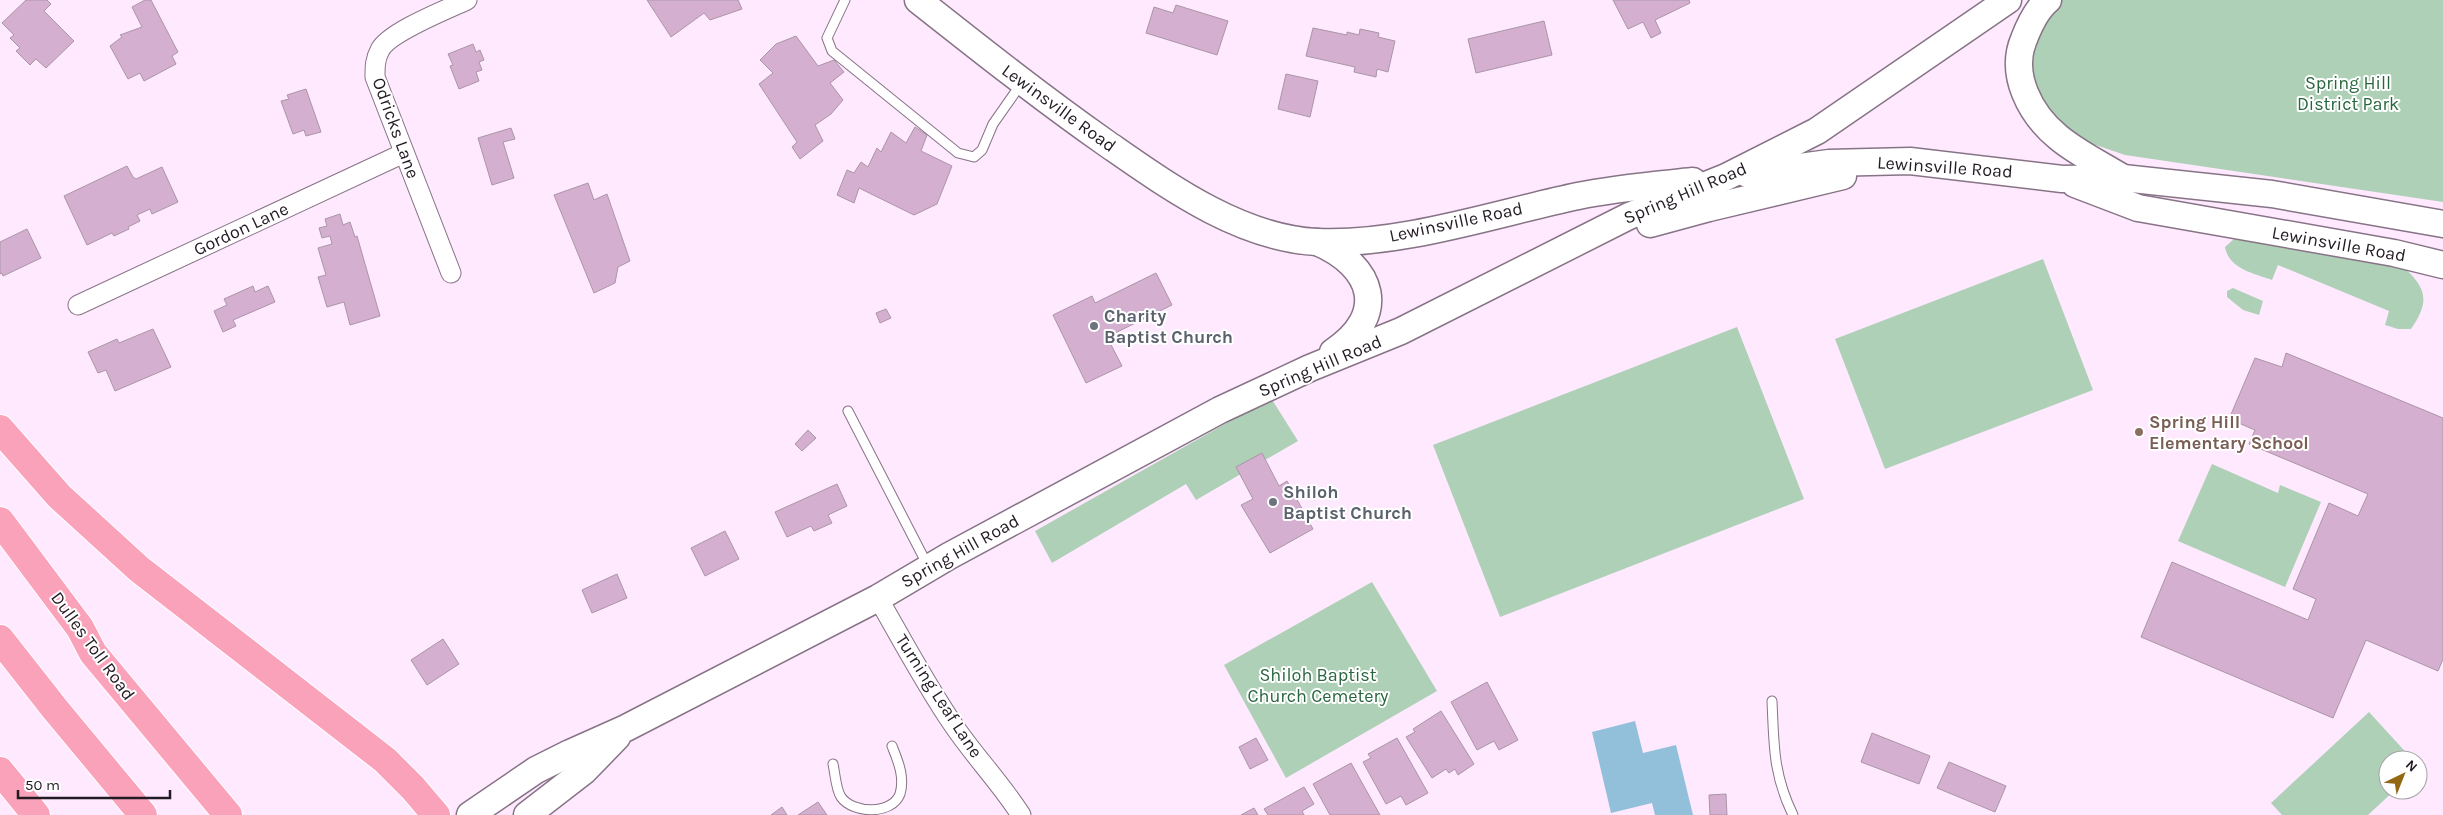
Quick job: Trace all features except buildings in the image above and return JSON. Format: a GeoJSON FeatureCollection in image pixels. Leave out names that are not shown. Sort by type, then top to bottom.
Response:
{"type":"FeatureCollection","features":[{"type":"Feature","properties":{"kind":"highway"},"geometry":{"type":"LineString","coordinates":[[0,429],[59,496],[139,569],[385,760],[436,815]]}},
{"type":"Feature","properties":{"kind":"highway","name":"Dulles Toll Road"},"geometry":{"type":"LineString","coordinates":[[0,521],[80,628],[93,653],[228,815]]}},
{"type":"Feature","properties":{"kind":"highway"},"geometry":{"type":"LineString","coordinates":[[0,549],[70,636],[93,653]]}},
{"type":"Feature","properties":{"kind":"highway"},"geometry":{"type":"LineString","coordinates":[[0,639],[143,815]]}},
{"type":"Feature","properties":{"kind":"highway"},"geometry":{"type":"LineString","coordinates":[[0,771],[36,815]]}},
{"type":"Feature","properties":{"kind":"main road","name":"Lewinsville Road"},"geometry":{"type":"LineString","coordinates":[[918,0],[1023,82],[1178,193],[1215,213],[1256,228],[1316,242],[1381,238],[1431,230],[1587,194],[1829,163],[1910,161],[2062,179],[2123,178],[2272,194],[2443,224]]}},
{"type":"Feature","properties":{"kind":"main road","name":"Spring Hill Road"},"geometry":{"type":"LineString","coordinates":[[470,815],[536,770],[626,728],[878,598],[930,569],[949,556],[1220,410],[1310,368],[1401,331],[1629,216],[1726,177],[1817,131],[2008,0]]}},
{"type":"Feature","properties":{"kind":"main road"},"geometry":{"type":"LineString","coordinates":[[2048,0],[2028,28],[2020,49],[2019,71],[2024,92],[2034,111],[2059,139],[2123,178]]}},
{"type":"Feature","properties":{"kind":"main road"},"geometry":{"type":"LineString","coordinates":[[1541,262],[1668,218],[1910,161]]}},
{"type":"Feature","properties":{"kind":"main road","name":"Lewinsville Road"},"geometry":{"type":"LineString","coordinates":[[2062,179],[2138,208],[2394,253],[2443,264]]}},
{"type":"Feature","properties":{"kind":"main road"},"geometry":{"type":"LineString","coordinates":[[2217,223],[2223,213],[2238,202],[2272,194]]}},
{"type":"Feature","properties":{"kind":"main road"},"geometry":{"type":"LineString","coordinates":[[1310,368],[1341,347],[1356,333],[1365,317],[1368,300],[1366,284],[1357,268],[1341,254],[1316,242]]}},
{"type":"Feature","properties":{"kind":"main road","name":"Spring Hill Road"},"geometry":{"type":"LineString","coordinates":[[527,815],[584,771],[626,728]]}},
{"type":"Feature","properties":{"kind":"street","name":"Odricks Lane"},"geometry":{"type":"LineString","coordinates":[[451,273],[375,77],[375,62],[380,49],[391,37],[466,0]]}},
{"type":"Feature","properties":{"kind":"street","name":"Gordon Lane"},"geometry":{"type":"LineString","coordinates":[[78,305],[404,153]]}},
{"type":"Feature","properties":{"kind":"street","name":"Turning Leaf Lane"},"geometry":{"type":"LineString","coordinates":[[878,598],[952,722],[973,753],[1000,783],[1021,815]]}},
{"type":"Feature","properties":{"kind":"lane"},"geometry":{"type":"LineString","coordinates":[[846,0],[827,38],[832,51],[958,153],[974,157],[982,150],[993,124],[1023,82]]}},
{"type":"Feature","properties":{"kind":"lane"},"geometry":{"type":"LineString","coordinates":[[848,411],[930,569]]}},
{"type":"Feature","properties":{"kind":"lane"},"geometry":{"type":"LineString","coordinates":[[1772,701],[1774,756],[1778,781],[1793,815]]}},
{"type":"Feature","properties":{"kind":"lane"},"geometry":{"type":"LineString","coordinates":[[833,764],[840,797],[855,809],[873,810],[889,807],[900,795],[902,774],[892,746]]}},
{"type":"Feature","properties":{"kind":"green space","name":"Spring Hill District Park"},"geometry":{"type":"Polygon","coordinates":[[[2055,0],[2443,0],[2443,202],[2125,155],[2087,142],[2050,121],[2029,77],[2035,29],[2055,0]]]}},
{"type":"Feature","properties":{"kind":"green space"},"geometry":{"type":"Polygon","coordinates":[[[2234,239],[2400,264],[2420,286],[2423,294],[2422,309],[2411,329],[2398,329],[2385,325],[2389,311],[2278,265],[2272,280],[2243,269],[2231,260],[2227,254],[2225,247],[2234,239]]]}},
{"type":"Feature","properties":{"kind":"green space"},"geometry":{"type":"Polygon","coordinates":[[[2043,259],[2093,390],[1885,469],[1835,339],[2043,259]]]}},
{"type":"Feature","properties":{"kind":"green space"},"geometry":{"type":"Polygon","coordinates":[[[2233,288],[2263,301],[2259,315],[2243,310],[2227,297],[2227,291],[2233,288]]]}},
{"type":"Feature","properties":{"kind":"green space"},"geometry":{"type":"Polygon","coordinates":[[[1737,327],[1804,499],[1500,617],[1433,445],[1737,327]]]}},
{"type":"Feature","properties":{"kind":"green space"},"geometry":{"type":"Polygon","coordinates":[[[1271,398],[1298,441],[1196,500],[1186,484],[1052,563],[1035,531],[1271,398]]]}},
{"type":"Feature","properties":{"kind":"green space"},"geometry":{"type":"Polygon","coordinates":[[[2212,464],[2278,493],[2280,485],[2321,502],[2285,587],[2178,541],[2212,464]]]}},
{"type":"Feature","properties":{"kind":"green space","name":"Shiloh Baptist Church Cemetery"},"geometry":{"type":"Polygon","coordinates":[[[1372,582],[1437,691],[1286,778],[1224,665],[1372,582]]]}},
{"type":"Feature","properties":{"kind":"green space"},"geometry":{"type":"Polygon","coordinates":[[[2369,712],[2404,750],[2378,750],[2378,800],[2384,800],[2368,815],[2282,815],[2271,803],[2369,712]]]}},
{"type":"Feature","properties":{"kind":"water"},"geometry":{"type":"Polygon","coordinates":[[[1635,721],[1643,753],[1676,745],[1693,815],[1655,815],[1652,803],[1611,813],[1592,732],[1635,721]]]}},
{"type":"Feature","properties":{"kind":"place","name":"Charity Baptist Church"},"geometry":{"type":"Point","coordinates":[1094,326]}},
{"type":"Feature","properties":{"kind":"place","name":"Spring Hill Elementary School"},"geometry":{"type":"Point","coordinates":[2139,432]}},
{"type":"Feature","properties":{"kind":"place","name":"Shiloh Baptist Church"},"geometry":{"type":"Point","coordinates":[1273,502]}}]}
